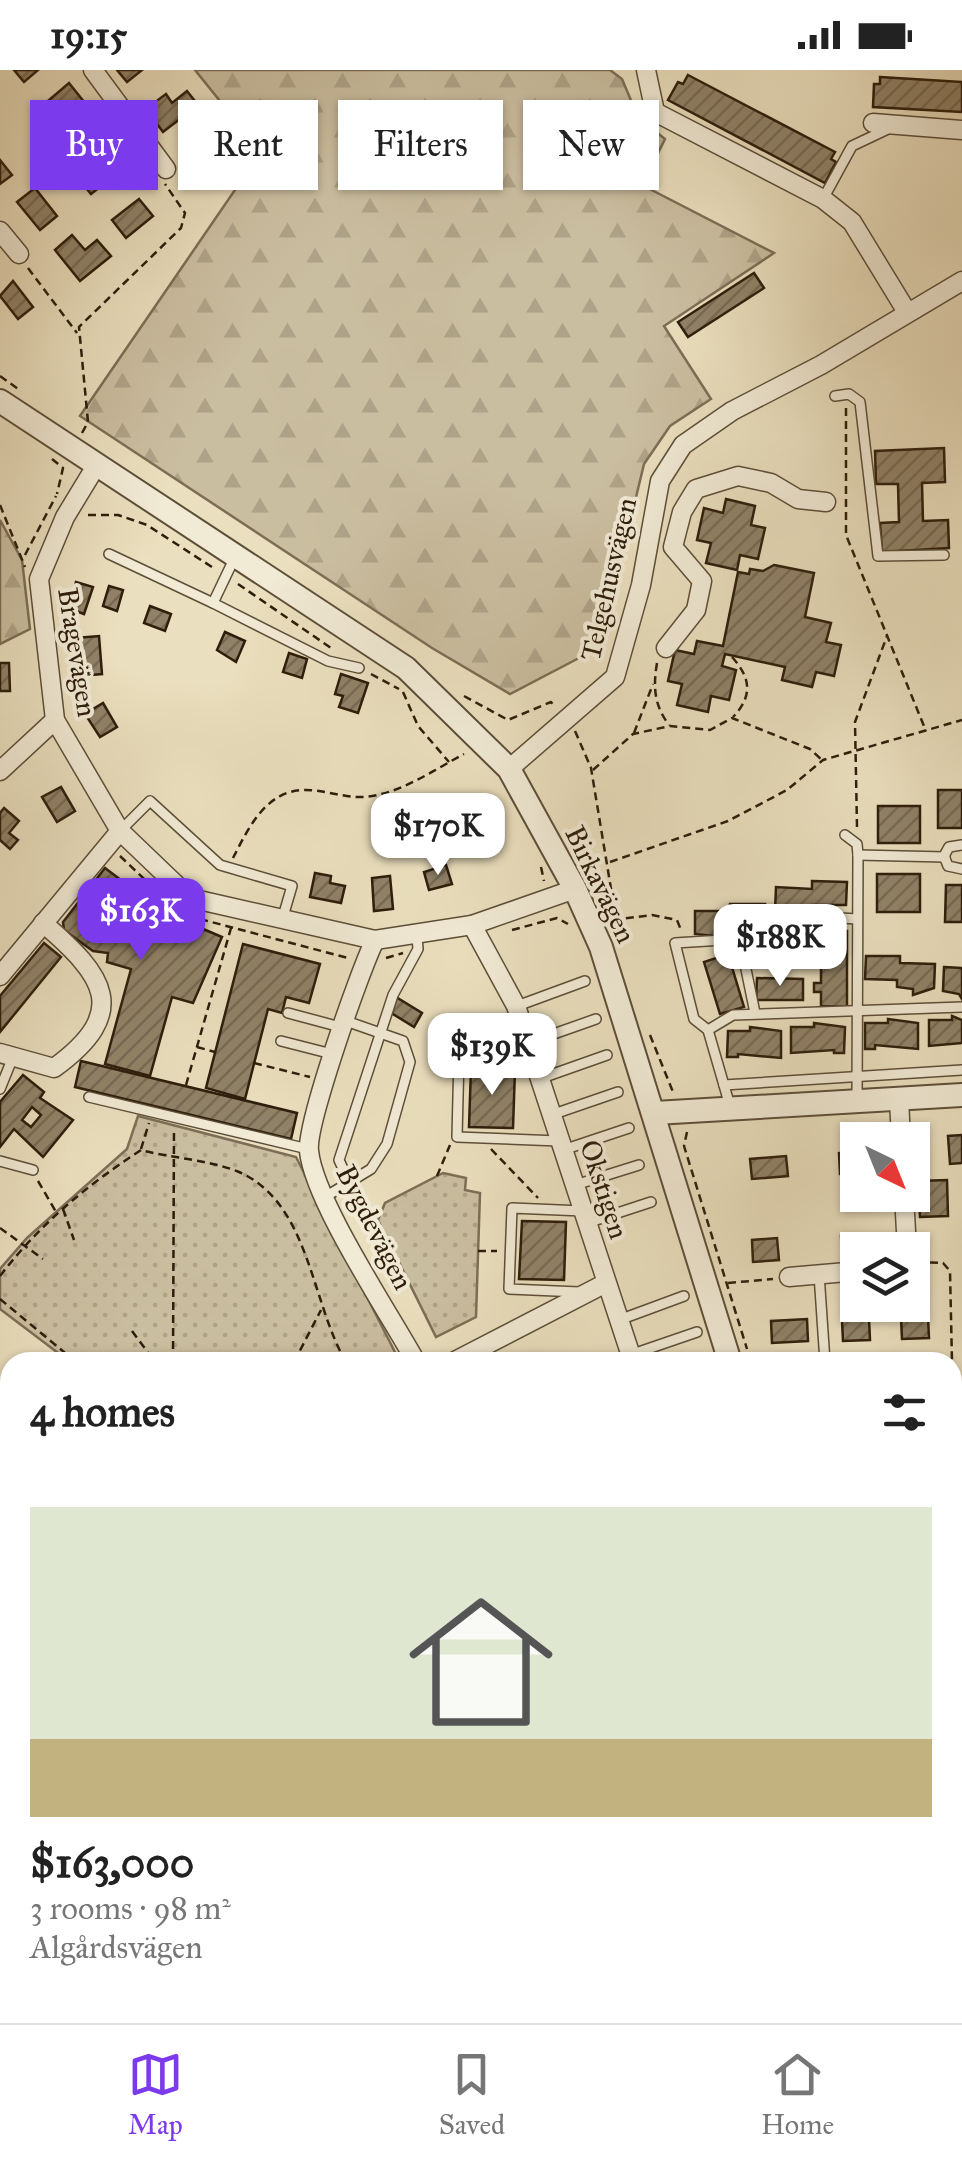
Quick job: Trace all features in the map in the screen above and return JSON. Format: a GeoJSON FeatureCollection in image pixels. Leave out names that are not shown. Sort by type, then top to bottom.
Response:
{"type":"FeatureCollection","features":[{"type":"Feature","properties":{"kind":"street"},"geometry":{"type":"LineString","coordinates":[[93,70],[166,170]]}},
{"type":"Feature","properties":{"kind":"street"},"geometry":{"type":"LineString","coordinates":[[646,70],[655,112],[823,198],[852,222],[907,312]]}},
{"type":"Feature","properties":{"kind":"street"},"geometry":{"type":"LineString","coordinates":[[873,124],[962,130]]}},
{"type":"Feature","properties":{"kind":"street"},"geometry":{"type":"LineString","coordinates":[[0,231],[18,254]]}},
{"type":"Feature","properties":{"kind":"street","name":"Telgehusvägen"},"geometry":{"type":"LineString","coordinates":[[508,770],[615,677],[641,586],[660,481],[683,445],[732,411],[821,365],[962,281]]}},
{"type":"Feature","properties":{"kind":"street","name":"Birkavägen"},"geometry":{"type":"LineString","coordinates":[[0,400],[406,668],[508,770],[575,889],[601,947],[727,1352]]}},
{"type":"Feature","properties":{"kind":"street","name":"Bragevägen"},"geometry":{"type":"LineString","coordinates":[[96,466],[65,517],[38,579],[55,720],[120,831],[190,898],[375,940],[472,926],[575,889]]}},
{"type":"Feature","properties":{"kind":"street"},"geometry":{"type":"LineString","coordinates":[[666,648],[696,610],[702,581],[673,547],[682,512],[696,489],[738,476],[771,483],[798,499],[826,502]]}},
{"type":"Feature","properties":{"kind":"street"},"geometry":{"type":"LineString","coordinates":[[0,771],[55,720]]}},
{"type":"Feature","properties":{"kind":"street"},"geometry":{"type":"LineString","coordinates":[[0,976],[120,831]]}},
{"type":"Feature","properties":{"kind":"street"},"geometry":{"type":"LineString","coordinates":[[3,1054],[54,1068],[85,1046],[103,1011],[96,975],[43,923]]}},
{"type":"Feature","properties":{"kind":"street","name":"Okstigen"},"geometry":{"type":"LineString","coordinates":[[472,926],[516,1006],[630,1352]]}},
{"type":"Feature","properties":{"kind":"street","name":"Bygdevägen"},"geometry":{"type":"LineString","coordinates":[[375,940],[326,1081],[308,1149],[325,1196],[411,1352]]}},
{"type":"Feature","properties":{"kind":"street"},"geometry":{"type":"LineString","coordinates":[[655,1113],[962,1095]]}},
{"type":"Feature","properties":{"kind":"street"},"geometry":{"type":"LineString","coordinates":[[899,1099],[900,1122]]}},
{"type":"Feature","properties":{"kind":"street"},"geometry":{"type":"LineString","coordinates":[[790,1277],[840,1272]]}},
{"type":"Feature","properties":{"kind":"street"},"geometry":{"type":"LineString","coordinates":[[472,1352],[606,1282]]}},
{"type":"Feature","properties":{"kind":"lane"},"geometry":{"type":"LineString","coordinates":[[823,198],[852,146],[896,125]]}},
{"type":"Feature","properties":{"kind":"lane"},"geometry":{"type":"LineString","coordinates":[[834,396],[849,394],[860,402],[878,556],[944,555]]}},
{"type":"Feature","properties":{"kind":"lane"},"geometry":{"type":"LineString","coordinates":[[110,554],[328,661],[359,668]]}},
{"type":"Feature","properties":{"kind":"lane"},"geometry":{"type":"LineString","coordinates":[[214,603],[235,556]]}},
{"type":"Feature","properties":{"kind":"lane"},"geometry":{"type":"LineString","coordinates":[[120,831],[150,800],[220,865],[292,886],[282,920]]}},
{"type":"Feature","properties":{"kind":"lane"},"geometry":{"type":"LineString","coordinates":[[845,835],[858,849],[945,858]]}},
{"type":"Feature","properties":{"kind":"lane"},"geometry":{"type":"LineString","coordinates":[[962,845],[949,847],[945,858],[948,866],[962,868]]}},
{"type":"Feature","properties":{"kind":"lane"},"geometry":{"type":"LineString","coordinates":[[857,1102],[858,849]]}},
{"type":"Feature","properties":{"kind":"lane"},"geometry":{"type":"LineString","coordinates":[[731,1108],[708,1030],[694,1018],[675,944],[686,940],[723,940],[741,945],[824,917],[857,919]]}},
{"type":"Feature","properties":{"kind":"lane"},"geometry":{"type":"LineString","coordinates":[[349,1182],[340,1160],[393,995],[418,949],[417,936]]}},
{"type":"Feature","properties":{"kind":"lane"},"geometry":{"type":"LineString","coordinates":[[741,945],[755,1013]]}},
{"type":"Feature","properties":{"kind":"lane"},"geometry":{"type":"LineString","coordinates":[[516,1006],[585,981]]}},
{"type":"Feature","properties":{"kind":"lane"},"geometry":{"type":"LineString","coordinates":[[708,1030],[733,1015],[755,1013],[962,1007]]}},
{"type":"Feature","properties":{"kind":"lane"},"geometry":{"type":"LineString","coordinates":[[288,1013],[403,1041],[410,1062],[387,1144],[370,1169],[325,1196]]}},
{"type":"Feature","properties":{"kind":"lane"},"geometry":{"type":"LineString","coordinates":[[596,1019],[531,1051],[460,1056],[457,1137],[561,1145],[629,1128]]}},
{"type":"Feature","properties":{"kind":"lane"},"geometry":{"type":"LineString","coordinates":[[281,1041],[335,1055]]}},
{"type":"Feature","properties":{"kind":"lane"},"geometry":{"type":"LineString","coordinates":[[0,1090],[3,1054]]}},
{"type":"Feature","properties":{"kind":"lane"},"geometry":{"type":"LineString","coordinates":[[540,1078],[607,1055]]}},
{"type":"Feature","properties":{"kind":"lane"},"geometry":{"type":"LineString","coordinates":[[724,1085],[962,1070]]}},
{"type":"Feature","properties":{"kind":"lane"},"geometry":{"type":"LineString","coordinates":[[551,1115],[618,1092]]}},
{"type":"Feature","properties":{"kind":"lane"},"geometry":{"type":"LineString","coordinates":[[89,1097],[308,1149]]}},
{"type":"Feature","properties":{"kind":"lane"},"geometry":{"type":"LineString","coordinates":[[0,1161],[34,1170]]}},
{"type":"Feature","properties":{"kind":"lane"},"geometry":{"type":"LineString","coordinates":[[574,1185],[639,1164]]}},
{"type":"Feature","properties":{"kind":"lane"},"geometry":{"type":"LineString","coordinates":[[586,1292],[509,1289],[512,1208],[585,1217],[650,1202]]}},
{"type":"Feature","properties":{"kind":"lane"},"geometry":{"type":"LineString","coordinates":[[820,1274],[824,1352]]}},
{"type":"Feature","properties":{"kind":"lane"},"geometry":{"type":"LineString","coordinates":[[619,1320],[684,1296]]}},
{"type":"Feature","properties":{"kind":"lane"},"geometry":{"type":"LineString","coordinates":[[649,1352],[697,1332]]}},
{"type":"Feature","properties":{"kind":"path"},"geometry":{"type":"LineString","coordinates":[[78,334],[88,318],[186,220],[161,180],[166,170]]}},
{"type":"Feature","properties":{"kind":"path"},"geometry":{"type":"LineString","coordinates":[[18,254],[78,334],[88,412],[82,432]]}},
{"type":"Feature","properties":{"kind":"path"},"geometry":{"type":"LineString","coordinates":[[24,558],[56,494]]}},
{"type":"Feature","properties":{"kind":"path"},"geometry":{"type":"LineString","coordinates":[[858,849],[855,722],[887,636]]}},
{"type":"Feature","properties":{"kind":"path"},"geometry":{"type":"LineString","coordinates":[[592,771],[633,734],[658,660],[666,648]]}},
{"type":"Feature","properties":{"kind":"path"},"geometry":{"type":"LineString","coordinates":[[633,734],[670,726],[710,730],[732,718],[747,702],[748,682],[732,657]]}},
{"type":"Feature","properties":{"kind":"path"},"geometry":{"type":"LineString","coordinates":[[653,684],[659,711],[670,726]]}},
{"type":"Feature","properties":{"kind":"path"},"geometry":{"type":"LineString","coordinates":[[402,690],[422,733],[449,762]]}},
{"type":"Feature","properties":{"kind":"path"},"geometry":{"type":"LineString","coordinates":[[508,720],[551,702]]}},
{"type":"Feature","properties":{"kind":"path"},"geometry":{"type":"LineString","coordinates":[[732,718],[810,749],[823,760]]}},
{"type":"Feature","properties":{"kind":"path"},"geometry":{"type":"LineString","coordinates":[[608,863],[728,820],[787,790],[823,760],[962,720]]}},
{"type":"Feature","properties":{"kind":"path"},"geometry":{"type":"LineString","coordinates":[[574,730],[592,771],[619,939]]}},
{"type":"Feature","properties":{"kind":"path"},"geometry":{"type":"LineString","coordinates":[[228,868],[252,822],[276,798],[302,790],[365,797],[399,789],[464,754]]}},
{"type":"Feature","properties":{"kind":"path"},"geometry":{"type":"LineString","coordinates":[[186,1085],[236,910]]}},
{"type":"Feature","properties":{"kind":"path"},"geometry":{"type":"LineString","coordinates":[[614,920],[667,915],[677,920],[686,940]]}},
{"type":"Feature","properties":{"kind":"path"},"geometry":{"type":"LineString","coordinates":[[508,931],[557,918],[568,924]]}},
{"type":"Feature","properties":{"kind":"path"},"geometry":{"type":"LineString","coordinates":[[648,1030],[659,1066],[683,1111],[687,1128],[684,1146],[748,1352]]}},
{"type":"Feature","properties":{"kind":"path"},"geometry":{"type":"LineString","coordinates":[[197,1047],[215,1052]]}},
{"type":"Feature","properties":{"kind":"path"},"geometry":{"type":"LineString","coordinates":[[254,1063],[326,1081]]}},
{"type":"Feature","properties":{"kind":"path"},"geometry":{"type":"LineString","coordinates":[[0,1276],[56,1213],[140,1150],[152,1112]]}},
{"type":"Feature","properties":{"kind":"path"},"geometry":{"type":"LineString","coordinates":[[172,1135],[173,1352]]}},
{"type":"Feature","properties":{"kind":"path"},"geometry":{"type":"LineString","coordinates":[[437,1176],[457,1137]]}},
{"type":"Feature","properties":{"kind":"path"},"geometry":{"type":"LineString","coordinates":[[480,1138],[549,1210]]}},
{"type":"Feature","properties":{"kind":"path"},"geometry":{"type":"LineString","coordinates":[[140,1150],[240,1172],[280,1204],[305,1252],[321,1309],[341,1352]]}},
{"type":"Feature","properties":{"kind":"path"},"geometry":{"type":"LineString","coordinates":[[34,1170],[56,1213]]}},
{"type":"Feature","properties":{"kind":"path"},"geometry":{"type":"LineString","coordinates":[[62,1208],[74,1240]]}},
{"type":"Feature","properties":{"kind":"path"},"geometry":{"type":"LineString","coordinates":[[0,1228],[43,1259]]}},
{"type":"Feature","properties":{"kind":"path"},"geometry":{"type":"LineString","coordinates":[[478,1250],[510,1250]]}},
{"type":"Feature","properties":{"kind":"path"},"geometry":{"type":"LineString","coordinates":[[930,1263],[943,1263],[950,1271],[952,1352]]}},
{"type":"Feature","properties":{"kind":"path"},"geometry":{"type":"LineString","coordinates":[[728,1283],[790,1277]]}},
{"type":"Feature","properties":{"kind":"path"},"geometry":{"type":"LineString","coordinates":[[953,1294],[962,1294]]}},
{"type":"Feature","properties":{"kind":"path"},"geometry":{"type":"LineString","coordinates":[[0,1299],[64,1352]]}},
{"type":"Feature","properties":{"kind":"path"},"geometry":{"type":"LineString","coordinates":[[299,1352],[321,1309]]}},
{"type":"Feature","properties":{"kind":"path"},"geometry":{"type":"LineString","coordinates":[[132,1331],[148,1352]]}},
{"type":"Feature","properties":{"kind":"green space"},"geometry":{"type":"Polygon","coordinates":[[[195,70],[610,70],[622,79],[631,100],[523,100],[523,190],[652,190],[774,253],[664,326],[711,399],[670,426],[644,464],[600,647],[510,694],[432,648],[80,416],[235,190],[318,190],[318,100],[219,100],[195,70]]]}},
{"type":"Feature","properties":{"kind":"green space"},"geometry":{"type":"Polygon","coordinates":[[[0,520],[22,560],[30,629],[0,644],[0,520]]]}},
{"type":"Feature","properties":{"kind":"green space"},"geometry":{"type":"Polygon","coordinates":[[[138,1116],[296,1157],[395,1352],[57,1352],[0,1309],[0,1269],[27,1238],[127,1149],[138,1116]]]}},
{"type":"Feature","properties":{"kind":"green space"},"geometry":{"type":"Polygon","coordinates":[[[443,1173],[466,1178],[465,1190],[480,1193],[476,1317],[436,1337],[378,1220],[385,1203],[443,1173]]]}},
{"type":"Feature","properties":{"kind":"building"},"geometry":{"type":"Polygon","coordinates":[[[14,70],[38,70],[24,82],[14,70]]]}},
{"type":"Feature","properties":{"kind":"building"},"geometry":{"type":"Polygon","coordinates":[[[117,70],[142,70],[127,82],[117,70]]]}},
{"type":"Feature","properties":{"kind":"building"},"geometry":{"type":"Polygon","coordinates":[[[688,75],[835,152],[831,159],[836,162],[825,183],[668,100],[678,82],[683,84],[688,75]]]}},
{"type":"Feature","properties":{"kind":"building"},"geometry":{"type":"Polygon","coordinates":[[[880,77],[962,82],[962,112],[873,107],[874,84],[880,84],[880,77]]]}},
{"type":"Feature","properties":{"kind":"building"},"geometry":{"type":"Polygon","coordinates":[[[69,83],[83,100],[49,100],[69,83]]]}},
{"type":"Feature","properties":{"kind":"building"},"geometry":{"type":"Polygon","coordinates":[[[187,91],[194,100],[178,100],[178,120],[163,132],[158,125],[158,100],[166,94],[172,103],[187,91]]]}},
{"type":"Feature","properties":{"kind":"building"},"geometry":{"type":"Polygon","coordinates":[[[0,160],[12,175],[0,184],[0,160]]]}},
{"type":"Feature","properties":{"kind":"building"},"geometry":{"type":"Polygon","coordinates":[[[37,190],[57,216],[40,230],[17,202],[37,190]]]}},
{"type":"Feature","properties":{"kind":"building"},"geometry":{"type":"Polygon","coordinates":[[[139,199],[153,216],[126,238],[112,220],[139,199]]]}},
{"type":"Feature","properties":{"kind":"building"},"geometry":{"type":"Polygon","coordinates":[[[72,235],[85,250],[97,240],[111,256],[80,281],[55,250],[72,235]]]}},
{"type":"Feature","properties":{"kind":"building"},"geometry":{"type":"Polygon","coordinates":[[[754,273],[764,288],[688,337],[678,322],[754,273]]]}},
{"type":"Feature","properties":{"kind":"building"},"geometry":{"type":"Polygon","coordinates":[[[13,281],[33,307],[18,319],[0,296],[13,281]]]}},
{"type":"Feature","properties":{"kind":"building"},"geometry":{"type":"Polygon","coordinates":[[[944,448],[945,482],[922,483],[923,521],[948,520],[949,548],[882,552],[880,523],[899,522],[898,484],[876,484],[875,451],[944,448]]]}},
{"type":"Feature","properties":{"kind":"building"},"geometry":{"type":"Polygon","coordinates":[[[726,499],[755,506],[751,525],[765,528],[758,559],[740,555],[737,570],[706,563],[711,543],[697,540],[704,508],[723,513],[726,499]]]}},
{"type":"Feature","properties":{"kind":"building"},"geometry":{"type":"Polygon","coordinates":[[[774,565],[814,573],[805,617],[831,623],[826,642],[841,645],[834,676],[816,672],[812,687],[782,680],[785,667],[725,654],[722,666],[736,670],[729,700],[711,696],[708,712],[677,705],[682,684],[668,681],[675,650],[694,654],[697,641],[723,646],[738,572],[749,574],[750,569],[763,571],[774,565]]]}},
{"type":"Feature","properties":{"kind":"building"},"geometry":{"type":"Polygon","coordinates":[[[76,582],[93,587],[84,614],[68,608],[76,582]]]}},
{"type":"Feature","properties":{"kind":"building"},"geometry":{"type":"Polygon","coordinates":[[[109,586],[123,590],[117,611],[103,606],[109,586]]]}},
{"type":"Feature","properties":{"kind":"building"},"geometry":{"type":"Polygon","coordinates":[[[150,606],[171,614],[165,631],[144,623],[150,606]]]}},
{"type":"Feature","properties":{"kind":"building"},"geometry":{"type":"Polygon","coordinates":[[[225,632],[245,641],[236,662],[217,650],[225,632]]]}},
{"type":"Feature","properties":{"kind":"building"},"geometry":{"type":"Polygon","coordinates":[[[99,636],[102,674],[80,676],[76,638],[99,636]]]}},
{"type":"Feature","properties":{"kind":"building"},"geometry":{"type":"Polygon","coordinates":[[[289,653],[307,659],[302,678],[283,672],[289,653]]]}},
{"type":"Feature","properties":{"kind":"building"},"geometry":{"type":"Polygon","coordinates":[[[0,663],[9,663],[10,691],[0,691],[0,663]]]}},
{"type":"Feature","properties":{"kind":"building"},"geometry":{"type":"Polygon","coordinates":[[[341,674],[368,683],[358,713],[339,707],[343,696],[335,694],[341,674]]]}},
{"type":"Feature","properties":{"kind":"building"},"geometry":{"type":"Polygon","coordinates":[[[103,703],[117,727],[100,737],[85,714],[103,703]]]}},
{"type":"Feature","properties":{"kind":"building"},"geometry":{"type":"Polygon","coordinates":[[[61,787],[75,811],[57,822],[42,797],[61,787]]]}},
{"type":"Feature","properties":{"kind":"building"},"geometry":{"type":"Polygon","coordinates":[[[938,790],[962,790],[962,828],[938,828],[938,790]]]}},
{"type":"Feature","properties":{"kind":"building"},"geometry":{"type":"Polygon","coordinates":[[[878,806],[920,806],[920,843],[878,843],[878,806]]]}},
{"type":"Feature","properties":{"kind":"building"},"geometry":{"type":"Polygon","coordinates":[[[4,808],[19,821],[9,833],[18,840],[10,849],[0,840],[0,813],[4,808]]]}},
{"type":"Feature","properties":{"kind":"building"},"geometry":{"type":"Polygon","coordinates":[[[446,865],[452,884],[429,890],[424,872],[446,865]]]}},
{"type":"Feature","properties":{"kind":"building"},"geometry":{"type":"Polygon","coordinates":[[[105,868],[187,930],[189,923],[222,937],[193,1003],[172,997],[150,1076],[105,1064],[131,969],[107,962],[108,953],[93,951],[64,930],[63,922],[105,868]]]}},
{"type":"Feature","properties":{"kind":"building"},"geometry":{"type":"Polygon","coordinates":[[[315,873],[331,876],[330,883],[345,886],[341,903],[310,897],[315,873]]]}},
{"type":"Feature","properties":{"kind":"building"},"geometry":{"type":"Polygon","coordinates":[[[877,874],[920,874],[920,912],[877,912],[877,874]]]}},
{"type":"Feature","properties":{"kind":"building"},"geometry":{"type":"Polygon","coordinates":[[[390,876],[393,909],[374,911],[372,878],[390,876]]]}},
{"type":"Feature","properties":{"kind":"building"},"geometry":{"type":"Polygon","coordinates":[[[812,881],[847,882],[846,905],[812,905],[812,912],[799,914],[798,919],[775,911],[776,887],[812,889],[812,881]]]}},
{"type":"Feature","properties":{"kind":"building"},"geometry":{"type":"Polygon","coordinates":[[[946,885],[962,885],[962,922],[945,922],[946,885]]]}},
{"type":"Feature","properties":{"kind":"building"},"geometry":{"type":"Polygon","coordinates":[[[730,904],[765,904],[765,928],[752,931],[752,935],[737,928],[723,932],[723,937],[695,934],[695,911],[730,911],[730,904]]]}},
{"type":"Feature","properties":{"kind":"building"},"geometry":{"type":"Polygon","coordinates":[[[821,931],[847,931],[847,1007],[821,1006],[821,992],[814,992],[814,983],[821,983],[821,931]]]}},
{"type":"Feature","properties":{"kind":"building"},"geometry":{"type":"Polygon","coordinates":[[[776,937],[803,937],[802,954],[775,953],[776,937]]]}},
{"type":"Feature","properties":{"kind":"building"},"geometry":{"type":"Polygon","coordinates":[[[44,943],[61,957],[0,1032],[0,996],[44,943]]]}},
{"type":"Feature","properties":{"kind":"building"},"geometry":{"type":"Polygon","coordinates":[[[243,944],[320,964],[309,1003],[286,997],[282,1013],[268,1009],[245,1099],[206,1088],[243,944]]]}},
{"type":"Feature","properties":{"kind":"building"},"geometry":{"type":"Polygon","coordinates":[[[728,954],[744,1007],[720,1014],[704,962],[728,954]]]}},
{"type":"Feature","properties":{"kind":"building"},"geometry":{"type":"Polygon","coordinates":[[[866,956],[900,956],[900,963],[935,964],[934,988],[913,995],[913,989],[897,987],[897,980],[865,979],[866,956]]]}},
{"type":"Feature","properties":{"kind":"building"},"geometry":{"type":"Polygon","coordinates":[[[944,967],[962,968],[962,999],[959,994],[943,991],[944,967]]]}},
{"type":"Feature","properties":{"kind":"building"},"geometry":{"type":"Polygon","coordinates":[[[757,978],[803,979],[803,1000],[756,1000],[757,978]]]}},
{"type":"Feature","properties":{"kind":"building"},"geometry":{"type":"Polygon","coordinates":[[[396,997],[422,1013],[414,1027],[388,1011],[396,997]]]}},
{"type":"Feature","properties":{"kind":"building"},"geometry":{"type":"Polygon","coordinates":[[[952,1016],[962,1020],[962,1043],[929,1046],[929,1020],[952,1020],[952,1016]]]}},
{"type":"Feature","properties":{"kind":"building"},"geometry":{"type":"Polygon","coordinates":[[[888,1019],[918,1023],[918,1049],[875,1045],[875,1049],[865,1049],[865,1023],[888,1023],[888,1019]]]}},
{"type":"Feature","properties":{"kind":"building"},"geometry":{"type":"Polygon","coordinates":[[[814,1023],[845,1027],[844,1053],[791,1053],[791,1027],[814,1027],[814,1023]]]}},
{"type":"Feature","properties":{"kind":"building"},"geometry":{"type":"Polygon","coordinates":[[[750,1027],[781,1031],[781,1058],[738,1054],[727,1057],[728,1031],[750,1031],[750,1027]]]}},
{"type":"Feature","properties":{"kind":"building"},"geometry":{"type":"Polygon","coordinates":[[[81,1061],[297,1113],[291,1139],[75,1087],[81,1061]]]}},
{"type":"Feature","properties":{"kind":"building"},"geometry":{"type":"Polygon","coordinates":[[[471,1068],[515,1070],[513,1128],[469,1127],[471,1068]]]}},
{"type":"Feature","properties":{"kind":"building"},"geometry":{"type":"Polygon","coordinates":[[[23,1075],[44,1092],[40,1098],[73,1120],[43,1157],[14,1129],[0,1147],[0,1102],[23,1075]],[[32,1107],[22,1120],[31,1127],[41,1115],[32,1107]]]}},
{"type":"Feature","properties":{"kind":"building"},"geometry":{"type":"Polygon","coordinates":[[[962,1135],[962,1163],[950,1164],[948,1136],[962,1135]]]}},
{"type":"Feature","properties":{"kind":"building"},"geometry":{"type":"Polygon","coordinates":[[[786,1156],[788,1176],[752,1179],[750,1159],[786,1156]]]}},
{"type":"Feature","properties":{"kind":"building"},"geometry":{"type":"Polygon","coordinates":[[[947,1180],[948,1216],[920,1217],[920,1212],[930,1212],[930,1181],[947,1180]]]}},
{"type":"Feature","properties":{"kind":"building"},"geometry":{"type":"Polygon","coordinates":[[[522,1221],[566,1222],[564,1280],[519,1279],[522,1221]]]}},
{"type":"Feature","properties":{"kind":"building"},"geometry":{"type":"Polygon","coordinates":[[[777,1238],[779,1260],[753,1262],[752,1240],[777,1238]]]}},
{"type":"Feature","properties":{"kind":"building"},"geometry":{"type":"Polygon","coordinates":[[[807,1319],[808,1341],[772,1343],[771,1321],[807,1319]]]}},
{"type":"Feature","properties":{"kind":"building"},"geometry":{"type":"Polygon","coordinates":[[[842,1322],[869,1322],[870,1340],[843,1341],[842,1322]]]}},
{"type":"Feature","properties":{"kind":"building"},"geometry":{"type":"Polygon","coordinates":[[[901,1322],[928,1322],[929,1338],[902,1339],[901,1322]]]}}]}
